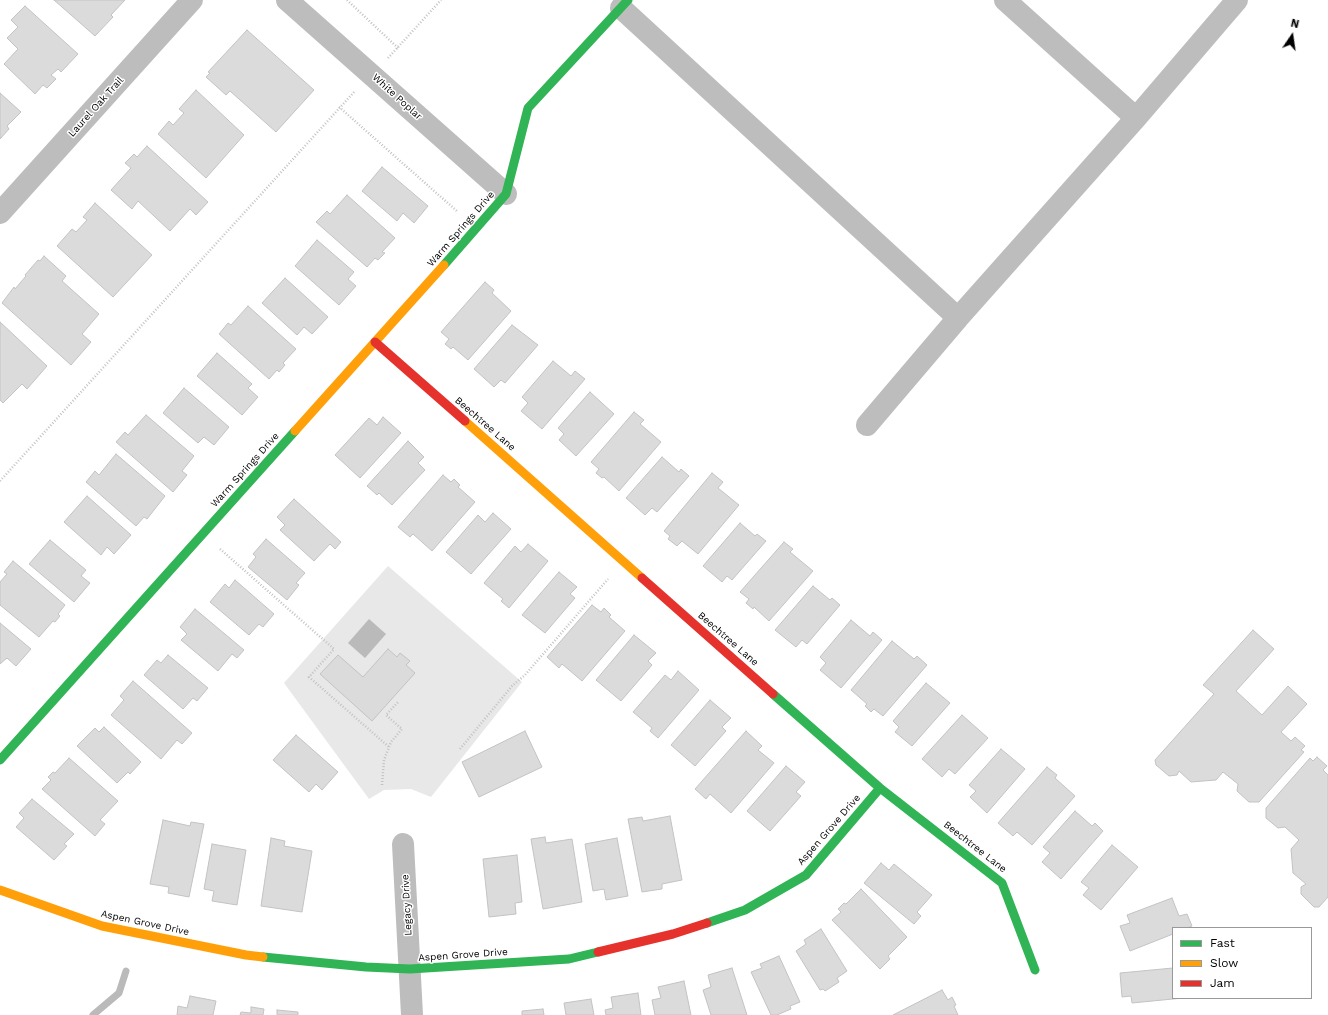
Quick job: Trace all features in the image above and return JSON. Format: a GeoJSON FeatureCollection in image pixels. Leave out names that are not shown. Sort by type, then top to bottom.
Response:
{"type":"FeatureCollection","features":[{"type":"Feature","properties":{"kind":"street","name":"Laurel Oak Trail"},"geometry":{"type":"LineString","coordinates":[[0,213],[192,0]]}},
{"type":"Feature","properties":{"kind":"street","name":"White Poplar"},"geometry":{"type":"LineString","coordinates":[[288,0],[506,194]]}},
{"type":"Feature","properties":{"kind":"street"},"geometry":{"type":"LineString","coordinates":[[1005,0],[1136,118]]}},
{"type":"Feature","properties":{"kind":"street"},"geometry":{"type":"LineString","coordinates":[[867,426],[958,318],[1136,118],[1237,0]]}},
{"type":"Feature","properties":{"kind":"street"},"geometry":{"type":"LineString","coordinates":[[506,194],[528,108],[624,4],[958,318]]}},
{"type":"Feature","properties":{"kind":"street","name":"Warm Springs Drive"},"geometry":{"type":"LineString","coordinates":[[0,760],[506,194]]}},
{"type":"Feature","properties":{"kind":"street","name":"Beechtree Lane"},"geometry":{"type":"LineString","coordinates":[[375,342],[880,788],[1002,883],[1035,970]]}},
{"type":"Feature","properties":{"kind":"street","name":"Aspen Grove Drive"},"geometry":{"type":"LineString","coordinates":[[0,890],[102,926],[246,955],[366,967],[410,969],[569,959],[673,934],[745,910],[806,875],[880,788]]}},
{"type":"Feature","properties":{"kind":"street","name":"Legacy Drive"},"geometry":{"type":"LineString","coordinates":[[403,844],[412,1015]]}},
{"type":"Feature","properties":{"kind":"path"},"geometry":{"type":"LineString","coordinates":[[347,0],[398,48]]}},
{"type":"Feature","properties":{"kind":"path"},"geometry":{"type":"LineString","coordinates":[[0,481],[339,107],[398,48],[441,0]]}},
{"type":"Feature","properties":{"kind":"path"},"geometry":{"type":"LineString","coordinates":[[339,107],[459,213]]}},
{"type":"Feature","properties":{"kind":"path"},"geometry":{"type":"LineString","coordinates":[[220,548],[334,649],[309,677],[389,747]]}},
{"type":"Feature","properties":{"kind":"path"},"geometry":{"type":"LineString","coordinates":[[460,749],[512,686],[525,675],[609,578]]}},
{"type":"Feature","properties":{"kind":"path"},"geometry":{"type":"LineString","coordinates":[[382,785],[384,760],[391,742],[402,729],[386,715],[399,701]]}},
{"type":"Feature","properties":{"kind":"shaded area"},"geometry":{"type":"Polygon","coordinates":[[[388,566],[522,682],[431,797],[411,789],[384,790],[369,799],[284,683],[388,566]]]}},
{"type":"Feature","properties":{"kind":"shaded area"},"geometry":{"type":"Polygon","coordinates":[[[369,619],[386,634],[365,658],[348,643],[369,619]]]}},
{"type":"Feature","properties":{"kind":"building"},"geometry":{"type":"Polygon","coordinates":[[[54,0],[125,0],[111,15],[113,17],[95,36],[54,0]]]}},
{"type":"Feature","properties":{"kind":"building"},"geometry":{"type":"Polygon","coordinates":[[[25,6],[78,54],[61,72],[58,69],[51,75],[56,79],[47,88],[43,85],[35,94],[4,64],[18,49],[7,38],[18,27],[11,20],[25,6]]]}},
{"type":"Feature","properties":{"kind":"building"},"geometry":{"type":"Polygon","coordinates":[[[247,30],[314,90],[276,132],[230,91],[226,95],[206,77],[210,73],[208,72],[247,30]]]}},
{"type":"Feature","properties":{"kind":"building"},"geometry":{"type":"Polygon","coordinates":[[[196,90],[244,135],[206,178],[158,134],[169,121],[173,125],[184,113],[179,109],[196,90]]]}},
{"type":"Feature","properties":{"kind":"building"},"geometry":{"type":"Polygon","coordinates":[[[0,93],[21,112],[7,126],[9,129],[0,139],[0,93]]]}},
{"type":"Feature","properties":{"kind":"building"},"geometry":{"type":"Polygon","coordinates":[[[147,146],[208,202],[196,215],[190,209],[170,231],[138,201],[132,209],[111,190],[131,168],[125,163],[134,154],[137,157],[147,146]]]}},
{"type":"Feature","properties":{"kind":"building"},"geometry":{"type":"Polygon","coordinates":[[[382,167],[428,206],[414,223],[403,213],[397,221],[362,191],[382,167]]]}},
{"type":"Feature","properties":{"kind":"building"},"geometry":{"type":"Polygon","coordinates":[[[347,195],[395,238],[382,252],[385,253],[378,260],[375,258],[367,267],[316,222],[327,211],[330,214],[347,195]]]}},
{"type":"Feature","properties":{"kind":"building"},"geometry":{"type":"Polygon","coordinates":[[[95,203],[152,255],[113,297],[57,246],[72,229],[76,232],[87,220],[83,217],[95,203]]]}},
{"type":"Feature","properties":{"kind":"building"},"geometry":{"type":"Polygon","coordinates":[[[317,240],[354,272],[348,279],[356,286],[339,305],[295,266],[317,240]]]}},
{"type":"Feature","properties":{"kind":"building"},"geometry":{"type":"Polygon","coordinates":[[[44,256],[66,276],[62,281],[99,314],[82,334],[91,342],[71,365],[2,303],[38,260],[40,261],[44,256]]]}},
{"type":"Feature","properties":{"kind":"building"},"geometry":{"type":"Polygon","coordinates":[[[285,278],[328,317],[312,334],[304,327],[297,335],[262,303],[285,278]]]}},
{"type":"Feature","properties":{"kind":"building"},"geometry":{"type":"Polygon","coordinates":[[[485,282],[494,290],[492,293],[511,311],[468,360],[453,347],[451,349],[445,344],[449,339],[441,332],[485,282]]]}},
{"type":"Feature","properties":{"kind":"building"},"geometry":{"type":"Polygon","coordinates":[[[248,306],[296,349],[283,363],[285,365],[279,372],[277,370],[269,379],[219,334],[228,323],[231,325],[248,306]]]}},
{"type":"Feature","properties":{"kind":"building"},"geometry":{"type":"Polygon","coordinates":[[[0,322],[47,366],[27,389],[22,384],[3,403],[0,400],[0,322]]]}},
{"type":"Feature","properties":{"kind":"building"},"geometry":{"type":"Polygon","coordinates":[[[512,325],[538,345],[505,383],[501,380],[494,387],[474,369],[512,325]]]}},
{"type":"Feature","properties":{"kind":"building"},"geometry":{"type":"Polygon","coordinates":[[[217,353],[252,384],[248,388],[258,397],[242,415],[197,376],[217,353]]]}},
{"type":"Feature","properties":{"kind":"building"},"geometry":{"type":"Polygon","coordinates":[[[553,361],[571,376],[575,371],[585,379],[542,429],[521,411],[528,403],[522,397],[553,361]]]}},
{"type":"Feature","properties":{"kind":"building"},"geometry":{"type":"Polygon","coordinates":[[[184,388],[229,427],[214,445],[204,437],[198,443],[163,413],[184,388]]]}},
{"type":"Feature","properties":{"kind":"building"},"geometry":{"type":"Polygon","coordinates":[[[590,392],[614,414],[576,456],[559,440],[564,434],[558,428],[590,392]]]}},
{"type":"Feature","properties":{"kind":"building"},"geometry":{"type":"Polygon","coordinates":[[[634,412],[644,420],[640,424],[661,442],[619,491],[604,477],[602,478],[596,473],[599,469],[591,462],[634,412]]]}},
{"type":"Feature","properties":{"kind":"building"},"geometry":{"type":"Polygon","coordinates":[[[146,415],[194,456],[182,471],[187,475],[173,492],[116,442],[125,432],[128,435],[146,415]]]}},
{"type":"Feature","properties":{"kind":"building"},"geometry":{"type":"Polygon","coordinates":[[[383,417],[401,433],[360,478],[335,455],[369,418],[377,425],[383,417]]]}},
{"type":"Feature","properties":{"kind":"building"},"geometry":{"type":"Polygon","coordinates":[[[408,441],[424,457],[418,463],[425,470],[392,505],[379,493],[377,495],[367,486],[408,441]]]}},
{"type":"Feature","properties":{"kind":"building"},"geometry":{"type":"Polygon","coordinates":[[[116,454],[165,496],[147,519],[144,517],[136,526],[86,482],[95,471],[99,475],[116,454]]]}},
{"type":"Feature","properties":{"kind":"building"},"geometry":{"type":"Polygon","coordinates":[[[662,457],[679,472],[681,469],[689,476],[657,512],[652,508],[645,515],[626,498],[662,457]]]}},
{"type":"Feature","properties":{"kind":"building"},"geometry":{"type":"Polygon","coordinates":[[[712,473],[723,482],[718,488],[739,505],[698,554],[682,541],[677,546],[668,539],[670,536],[664,531],[712,473]]]}},
{"type":"Feature","properties":{"kind":"building"},"geometry":{"type":"Polygon","coordinates":[[[443,475],[451,482],[454,479],[460,485],[458,487],[475,502],[432,551],[413,534],[410,537],[398,527],[443,475]]]}},
{"type":"Feature","properties":{"kind":"building"},"geometry":{"type":"Polygon","coordinates":[[[87,496],[131,535],[114,554],[107,547],[101,555],[64,522],[87,496]]]}},
{"type":"Feature","properties":{"kind":"building"},"geometry":{"type":"Polygon","coordinates":[[[294,499],[341,542],[335,549],[330,544],[314,561],[280,530],[285,525],[277,517],[294,499]]]}},
{"type":"Feature","properties":{"kind":"building"},"geometry":{"type":"Polygon","coordinates":[[[493,513],[511,529],[471,574],[446,552],[478,515],[485,522],[493,513]]]}},
{"type":"Feature","properties":{"kind":"building"},"geometry":{"type":"Polygon","coordinates":[[[740,523],[755,536],[757,534],[766,541],[732,580],[727,576],[722,582],[703,566],[740,523]]]}},
{"type":"Feature","properties":{"kind":"building"},"geometry":{"type":"Polygon","coordinates":[[[266,539],[305,573],[296,583],[299,585],[287,600],[248,567],[256,557],[253,554],[266,539]]]}},
{"type":"Feature","properties":{"kind":"building"},"geometry":{"type":"Polygon","coordinates":[[[50,540],[86,570],[81,576],[90,583],[74,602],[29,564],[50,540]]]}},
{"type":"Feature","properties":{"kind":"building"},"geometry":{"type":"Polygon","coordinates":[[[784,542],[793,549],[790,552],[813,571],[769,621],[754,607],[753,609],[746,603],[749,599],[740,592],[784,542]]]}},
{"type":"Feature","properties":{"kind":"building"},"geometry":{"type":"Polygon","coordinates":[[[528,544],[548,561],[509,608],[501,601],[503,599],[484,583],[515,546],[521,552],[528,544]]]}},
{"type":"Feature","properties":{"kind":"building"},"geometry":{"type":"Polygon","coordinates":[[[13,561],[65,605],[58,614],[60,616],[55,622],[53,621],[39,637],[0,605],[0,582],[7,574],[4,572],[13,561]]]}},
{"type":"Feature","properties":{"kind":"building"},"geometry":{"type":"Polygon","coordinates":[[[559,572],[577,587],[570,594],[575,598],[545,633],[522,615],[559,572]]]}},
{"type":"Feature","properties":{"kind":"building"},"geometry":{"type":"Polygon","coordinates":[[[235,580],[274,614],[263,627],[259,624],[249,635],[210,602],[225,584],[229,588],[235,580]]]}},
{"type":"Feature","properties":{"kind":"building"},"geometry":{"type":"Polygon","coordinates":[[[813,586],[830,600],[832,598],[840,605],[807,644],[802,640],[796,647],[775,630],[813,586]]]}},
{"type":"Feature","properties":{"kind":"building"},"geometry":{"type":"Polygon","coordinates":[[[592,605],[601,612],[604,608],[611,615],[609,617],[625,631],[582,681],[562,664],[559,668],[547,657],[592,605]]]}},
{"type":"Feature","properties":{"kind":"building"},"geometry":{"type":"Polygon","coordinates":[[[195,609],[244,650],[237,658],[232,654],[218,671],[181,640],[187,634],[180,627],[195,609]]]}},
{"type":"Feature","properties":{"kind":"building"},"geometry":{"type":"Polygon","coordinates":[[[851,620],[870,636],[873,632],[882,640],[841,688],[820,670],[826,663],[820,657],[851,620]]]}},
{"type":"Feature","properties":{"kind":"building"},"geometry":{"type":"Polygon","coordinates":[[[0,623],[31,649],[16,666],[7,658],[0,664],[0,623]]]}},
{"type":"Feature","properties":{"kind":"building"},"geometry":{"type":"Polygon","coordinates":[[[1253,630],[1274,649],[1236,691],[1262,715],[1288,686],[1307,704],[1281,732],[1291,741],[1295,737],[1305,746],[1301,750],[1304,752],[1259,802],[1249,802],[1237,791],[1238,784],[1223,772],[1216,780],[1191,782],[1179,771],[1177,775],[1169,776],[1156,765],[1155,760],[1214,694],[1203,685],[1253,630]]]}},
{"type":"Feature","properties":{"kind":"building"},"geometry":{"type":"Polygon","coordinates":[[[634,635],[656,653],[648,661],[652,665],[621,701],[596,680],[634,635]]]}},
{"type":"Feature","properties":{"kind":"building"},"geometry":{"type":"Polygon","coordinates":[[[892,641],[914,659],[917,656],[927,665],[883,716],[874,709],[871,712],[865,706],[867,704],[851,690],[892,641]]]}},
{"type":"Feature","properties":{"kind":"building"},"geometry":{"type":"Polygon","coordinates":[[[388,649],[397,657],[400,653],[410,661],[406,665],[415,673],[372,721],[320,674],[338,655],[363,677],[388,649]]]}},
{"type":"Feature","properties":{"kind":"building"},"geometry":{"type":"Polygon","coordinates":[[[168,655],[208,688],[197,701],[193,698],[183,709],[144,675],[157,660],[161,663],[168,655]]]}},
{"type":"Feature","properties":{"kind":"building"},"geometry":{"type":"Polygon","coordinates":[[[678,671],[699,690],[658,738],[650,731],[652,728],[633,712],[665,675],[671,680],[678,671]]]}},
{"type":"Feature","properties":{"kind":"building"},"geometry":{"type":"Polygon","coordinates":[[[133,681],[192,733],[182,744],[177,740],[161,759],[111,715],[124,700],[120,696],[133,681]]]}},
{"type":"Feature","properties":{"kind":"building"},"geometry":{"type":"Polygon","coordinates":[[[926,683],[950,703],[912,746],[895,732],[899,727],[893,721],[926,683]]]}},
{"type":"Feature","properties":{"kind":"building"},"geometry":{"type":"Polygon","coordinates":[[[710,700],[731,718],[722,727],[726,731],[695,766],[671,745],[710,700]]]}},
{"type":"Feature","properties":{"kind":"building"},"geometry":{"type":"Polygon","coordinates":[[[962,715],[988,738],[955,774],[949,769],[942,777],[922,759],[962,715]]]}},
{"type":"Feature","properties":{"kind":"building"},"geometry":{"type":"Polygon","coordinates":[[[104,727],[141,762],[130,774],[128,772],[117,783],[77,746],[95,728],[99,732],[104,727]]]}},
{"type":"Feature","properties":{"kind":"building"},"geometry":{"type":"Polygon","coordinates":[[[525,731],[542,767],[479,797],[462,762],[525,731]]]}},
{"type":"Feature","properties":{"kind":"building"},"geometry":{"type":"Polygon","coordinates":[[[746,731],[762,746],[758,750],[774,763],[731,813],[710,794],[706,799],[695,789],[746,731]]]}},
{"type":"Feature","properties":{"kind":"building"},"geometry":{"type":"Polygon","coordinates":[[[296,735],[338,772],[322,790],[316,784],[309,792],[273,760],[296,735]]]}},
{"type":"Feature","properties":{"kind":"building"},"geometry":{"type":"Polygon","coordinates":[[[1001,749],[1025,769],[987,813],[970,797],[976,791],[969,785],[1001,749]]]}},
{"type":"Feature","properties":{"kind":"building"},"geometry":{"type":"Polygon","coordinates":[[[1317,757],[1327,766],[1323,770],[1328,775],[1328,897],[1319,907],[1314,907],[1301,894],[1301,887],[1306,884],[1293,873],[1291,849],[1299,840],[1285,827],[1278,828],[1266,818],[1266,808],[1310,758],[1313,761],[1317,757]]]}},
{"type":"Feature","properties":{"kind":"building"},"geometry":{"type":"Polygon","coordinates":[[[69,758],[118,801],[100,820],[105,824],[95,836],[42,789],[51,780],[48,777],[53,772],[55,773],[69,758]]]}},
{"type":"Feature","properties":{"kind":"building"},"geometry":{"type":"Polygon","coordinates":[[[786,766],[805,782],[796,792],[801,796],[770,831],[747,811],[786,766]]]}},
{"type":"Feature","properties":{"kind":"building"},"geometry":{"type":"Polygon","coordinates":[[[1047,767],[1057,775],[1055,778],[1075,796],[1032,845],[1017,832],[1013,836],[998,823],[1047,767]]]}},
{"type":"Feature","properties":{"kind":"building"},"geometry":{"type":"Polygon","coordinates":[[[32,799],[74,834],[64,844],[67,846],[54,860],[16,827],[24,818],[19,813],[32,799]]]}},
{"type":"Feature","properties":{"kind":"building"},"geometry":{"type":"Polygon","coordinates":[[[1075,811],[1092,826],[1095,823],[1103,831],[1061,879],[1042,862],[1050,853],[1043,847],[1075,811]]]}},
{"type":"Feature","properties":{"kind":"building"},"geometry":{"type":"Polygon","coordinates":[[[670,816],[682,880],[662,884],[662,889],[642,892],[628,819],[642,817],[643,821],[670,816]]]}},
{"type":"Feature","properties":{"kind":"building"},"geometry":{"type":"Polygon","coordinates":[[[163,820],[190,826],[191,822],[204,824],[189,897],[168,893],[169,887],[150,884],[163,820]]]}},
{"type":"Feature","properties":{"kind":"building"},"geometry":{"type":"Polygon","coordinates":[[[545,837],[546,843],[572,839],[582,902],[543,909],[531,839],[545,837]]]}},
{"type":"Feature","properties":{"kind":"building"},"geometry":{"type":"Polygon","coordinates":[[[271,838],[285,841],[284,846],[312,851],[302,912],[261,906],[271,838]]]}},
{"type":"Feature","properties":{"kind":"building"},"geometry":{"type":"Polygon","coordinates":[[[617,838],[628,896],[606,900],[604,889],[593,891],[585,844],[617,838]]]}},
{"type":"Feature","properties":{"kind":"building"},"geometry":{"type":"Polygon","coordinates":[[[212,844],[246,850],[237,905],[212,901],[214,891],[204,889],[212,844]]]}},
{"type":"Feature","properties":{"kind":"building"},"geometry":{"type":"Polygon","coordinates":[[[1112,845],[1138,867],[1101,910],[1083,895],[1089,888],[1081,882],[1112,845]]]}},
{"type":"Feature","properties":{"kind":"building"},"geometry":{"type":"Polygon","coordinates":[[[517,855],[522,902],[515,903],[516,914],[489,917],[483,859],[517,855]]]}},
{"type":"Feature","properties":{"kind":"building"},"geometry":{"type":"Polygon","coordinates":[[[881,863],[889,870],[894,864],[932,895],[917,912],[921,916],[914,924],[864,883],[881,863]]]}},
{"type":"Feature","properties":{"kind":"building"},"geometry":{"type":"Polygon","coordinates":[[[861,889],[907,937],[888,956],[890,959],[880,969],[832,920],[841,912],[838,909],[844,903],[846,904],[861,889]]]}},
{"type":"Feature","properties":{"kind":"building"},"geometry":{"type":"Polygon","coordinates":[[[1172,898],[1179,916],[1187,914],[1192,926],[1172,927],[1172,934],[1130,951],[1120,926],[1130,923],[1127,915],[1172,898]]]}},
{"type":"Feature","properties":{"kind":"building"},"geometry":{"type":"Polygon","coordinates":[[[821,929],[847,971],[837,978],[839,982],[825,991],[823,989],[820,990],[796,951],[806,944],[804,940],[821,929]]]}},
{"type":"Feature","properties":{"kind":"building"},"geometry":{"type":"Polygon","coordinates":[[[779,956],[800,1002],[790,1006],[791,1009],[777,1015],[771,1015],[751,972],[762,968],[760,964],[779,956]]]}},
{"type":"Feature","properties":{"kind":"building"},"geometry":{"type":"Polygon","coordinates":[[[732,968],[747,1015],[711,1015],[703,990],[711,987],[708,975],[732,968]]]}},
{"type":"Feature","properties":{"kind":"building"},"geometry":{"type":"Polygon","coordinates":[[[1172,968],[1173,999],[1132,1003],[1131,996],[1122,997],[1120,973],[1172,968]]]}},
{"type":"Feature","properties":{"kind":"building"},"geometry":{"type":"Polygon","coordinates":[[[684,981],[691,1015],[655,1015],[652,1000],[661,998],[658,987],[684,981]]]}},
{"type":"Feature","properties":{"kind":"building"},"geometry":{"type":"Polygon","coordinates":[[[942,990],[948,1000],[952,997],[956,1005],[954,1006],[958,1015],[893,1015],[942,990]]]}},
{"type":"Feature","properties":{"kind":"building"},"geometry":{"type":"Polygon","coordinates":[[[638,993],[641,1015],[606,1015],[605,1010],[613,1008],[611,997],[638,993]]]}},
{"type":"Feature","properties":{"kind":"building"},"geometry":{"type":"Polygon","coordinates":[[[190,996],[216,1001],[213,1015],[177,1015],[178,1006],[187,1008],[190,996]]]}},
{"type":"Feature","properties":{"kind":"building"},"geometry":{"type":"Polygon","coordinates":[[[591,999],[594,1015],[566,1015],[564,1003],[591,999]]]}},
{"type":"Feature","properties":{"kind":"building"},"geometry":{"type":"Polygon","coordinates":[[[251,1007],[264,1009],[263,1015],[240,1015],[241,1012],[251,1013],[251,1007]]]}},
{"type":"Feature","properties":{"kind":"building"},"geometry":{"type":"Polygon","coordinates":[[[543,1009],[544,1015],[522,1015],[522,1011],[543,1009]]]}},
{"type":"Feature","properties":{"kind":"building"},"geometry":{"type":"Polygon","coordinates":[[[277,1010],[298,1012],[298,1015],[277,1015],[277,1010]]]}},
{"type":"Feature","properties":{"kind":"waterway"},"geometry":{"type":"LineString","coordinates":[[93,1015],[119,993],[126,971]]}},
{"type":"Feature","properties":{"kind":"traffic: fast"},"geometry":{"type":"LineString","coordinates":[[444,265],[506,194],[528,108],[628,0]]}},
{"type":"Feature","properties":{"kind":"traffic: fast"},"geometry":{"type":"LineString","coordinates":[[0,760],[295,431]]}},
{"type":"Feature","properties":{"kind":"traffic: fast"},"geometry":{"type":"LineString","coordinates":[[773,694],[880,788],[1002,883],[1035,970]]}},
{"type":"Feature","properties":{"kind":"traffic: fast"},"geometry":{"type":"LineString","coordinates":[[707,923],[745,910],[806,875],[880,788]]}},
{"type":"Feature","properties":{"kind":"traffic: fast"},"geometry":{"type":"LineString","coordinates":[[263,957],[366,967],[410,969],[569,959],[598,952]]}},
{"type":"Feature","properties":{"kind":"traffic: slow"},"geometry":{"type":"LineString","coordinates":[[295,431],[444,265]]}},
{"type":"Feature","properties":{"kind":"traffic: slow"},"geometry":{"type":"LineString","coordinates":[[465,421],[642,578]]}},
{"type":"Feature","properties":{"kind":"traffic: slow"},"geometry":{"type":"LineString","coordinates":[[0,890],[102,926],[246,955],[263,957]]}},
{"type":"Feature","properties":{"kind":"traffic: jam"},"geometry":{"type":"LineString","coordinates":[[375,342],[465,421]]}},
{"type":"Feature","properties":{"kind":"traffic: jam"},"geometry":{"type":"LineString","coordinates":[[642,578],[773,694]]}},
{"type":"Feature","properties":{"kind":"traffic: jam"},"geometry":{"type":"LineString","coordinates":[[598,952],[673,934],[707,923]]}}]}
